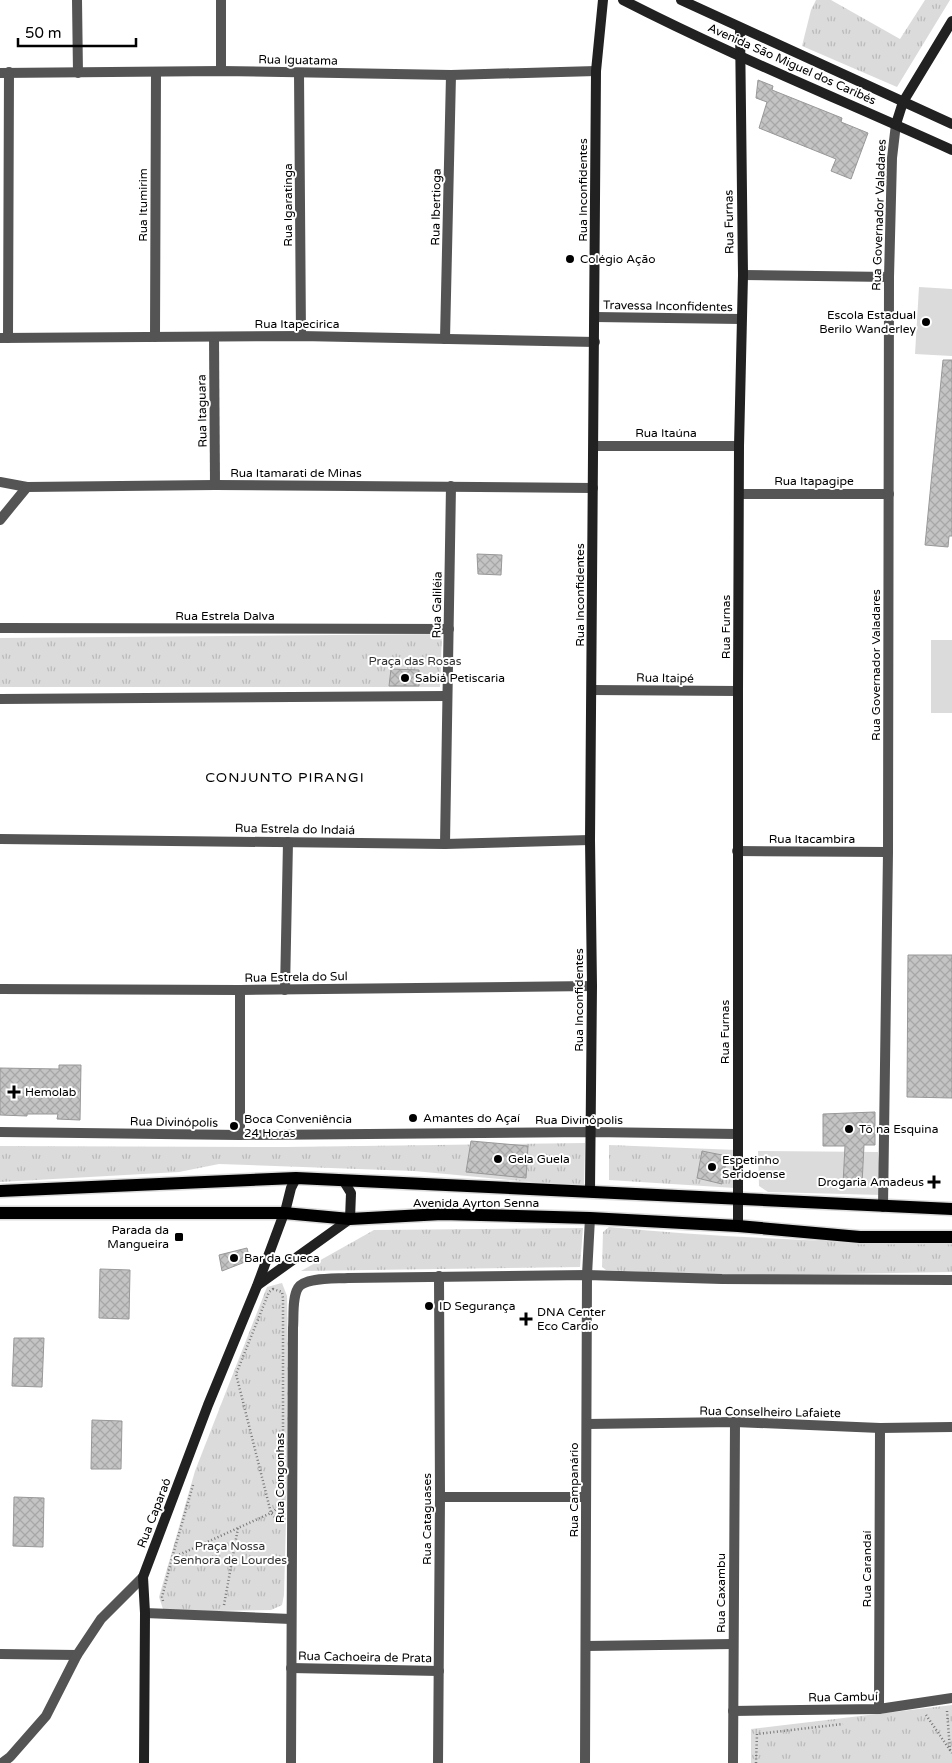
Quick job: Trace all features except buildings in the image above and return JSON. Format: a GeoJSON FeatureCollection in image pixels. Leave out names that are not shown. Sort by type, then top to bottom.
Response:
{"type":"FeatureCollection","features":[{"type":"Feature","properties":{"kind":"main road","name":"Avenida Ayrton Senna"},"geometry":{"type":"LineString","coordinates":[[0,1191],[296,1178],[590,1190],[883,1207],[952,1209]]}},
{"type":"Feature","properties":{"kind":"main road","name":"Avenida Ayrton Senna"},"geometry":{"type":"LineString","coordinates":[[0,1213],[284,1213],[350,1219],[442,1214],[590,1218],[738,1226],[860,1237],[952,1237]]}},
{"type":"Feature","properties":{"kind":"street"},"geometry":{"type":"LineString","coordinates":[[77,0],[78,73]]}},
{"type":"Feature","properties":{"kind":"street"},"geometry":{"type":"LineString","coordinates":[[221,0],[221,71]]}},
{"type":"Feature","properties":{"kind":"street","name":"Rua Inconfidentes"},"geometry":{"type":"LineString","coordinates":[[590,1190],[592,986],[590,840],[596,71],[603,0]]}},
{"type":"Feature","properties":{"kind":"street","name":"Avenida São Miguel dos Caribés"},"geometry":{"type":"LineString","coordinates":[[623,0],[740,55],[952,150]]}},
{"type":"Feature","properties":{"kind":"street","name":"Avenida São Miguel dos Caribés"},"geometry":{"type":"LineString","coordinates":[[681,0],[700,4],[740,28],[952,124]]}},
{"type":"Feature","properties":{"kind":"street"},"geometry":{"type":"LineString","coordinates":[[896,124],[903,102],[952,21]]}},
{"type":"Feature","properties":{"kind":"street","name":"Rua Furnas"},"geometry":{"type":"LineString","coordinates":[[738,1226],[739,446],[743,275],[740,28]]}},
{"type":"Feature","properties":{"kind":"street","name":"Rua Iguatama"},"geometry":{"type":"LineString","coordinates":[[4,72],[221,71],[451,75],[596,71]]}},
{"type":"Feature","properties":{"kind":"street"},"geometry":{"type":"LineString","coordinates":[[4,72],[4,338]]}},
{"type":"Feature","properties":{"kind":"street","name":"Rua Itumirim"},"geometry":{"type":"LineString","coordinates":[[155,337],[156,72]]}},
{"type":"Feature","properties":{"kind":"street","name":"Rua Igaratinga"},"geometry":{"type":"LineString","coordinates":[[299,73],[301,336]]}},
{"type":"Feature","properties":{"kind":"street","name":"Rua Ibertioga"},"geometry":{"type":"LineString","coordinates":[[445,338],[451,75]]}},
{"type":"Feature","properties":{"kind":"street","name":"Rua Governador Valadares"},"geometry":{"type":"LineString","coordinates":[[883,1207],[888,852],[889,277],[892,158],[896,124]]}},
{"type":"Feature","properties":{"kind":"street"},"geometry":{"type":"LineString","coordinates":[[743,275],[889,277]]}},
{"type":"Feature","properties":{"kind":"street","name":"Travessa Inconfidentes"},"geometry":{"type":"LineString","coordinates":[[595,317],[741,319]]}},
{"type":"Feature","properties":{"kind":"street","name":"Rua Itapecirica"},"geometry":{"type":"LineString","coordinates":[[4,338],[301,336],[595,342]]}},
{"type":"Feature","properties":{"kind":"street","name":"Rua Itaguara"},"geometry":{"type":"LineString","coordinates":[[214,337],[215,485]]}},
{"type":"Feature","properties":{"kind":"street","name":"Rua Itaúna"},"geometry":{"type":"LineString","coordinates":[[594,446],[739,446]]}},
{"type":"Feature","properties":{"kind":"street","name":"Rua Itamarati de Minas"},"geometry":{"type":"LineString","coordinates":[[0,482],[27,488],[215,485],[593,488]]}},
{"type":"Feature","properties":{"kind":"street","name":"Rua Galiléia"},"geometry":{"type":"LineString","coordinates":[[446,844],[446,696],[451,486]]}},
{"type":"Feature","properties":{"kind":"street"},"geometry":{"type":"LineString","coordinates":[[0,520],[27,488]]}},
{"type":"Feature","properties":{"kind":"street","name":"Rua Itapagipe"},"geometry":{"type":"LineString","coordinates":[[739,494],[889,494]]}},
{"type":"Feature","properties":{"kind":"street","name":"Rua Estrela Dalva"},"geometry":{"type":"LineString","coordinates":[[0,628],[449,629]]}},
{"type":"Feature","properties":{"kind":"street","name":"Rua Itaipé"},"geometry":{"type":"LineString","coordinates":[[592,690],[738,691]]}},
{"type":"Feature","properties":{"kind":"street"},"geometry":{"type":"LineString","coordinates":[[0,700],[446,696]]}},
{"type":"Feature","properties":{"kind":"street","name":"Rua Estrela do Indaiá"},"geometry":{"type":"LineString","coordinates":[[0,839],[446,844],[590,840]]}},
{"type":"Feature","properties":{"kind":"street"},"geometry":{"type":"LineString","coordinates":[[285,990],[288,842]]}},
{"type":"Feature","properties":{"kind":"street","name":"Rua Itacambira"},"geometry":{"type":"LineString","coordinates":[[737,851],[888,852]]}},
{"type":"Feature","properties":{"kind":"street","name":"Rua Estrela do Sul"},"geometry":{"type":"LineString","coordinates":[[0,989],[285,990],[592,986]]}},
{"type":"Feature","properties":{"kind":"street"},"geometry":{"type":"LineString","coordinates":[[240,990],[240,1135]]}},
{"type":"Feature","properties":{"kind":"street","name":"Rua Divinópolis"},"geometry":{"type":"LineString","coordinates":[[0,1132],[240,1135],[590,1132],[737,1134]]}},
{"type":"Feature","properties":{"kind":"street","name":"Rua Caparaó"},"geometry":{"type":"LineString","coordinates":[[144,1763],[146,1614],[143,1577],[208,1405],[257,1286],[296,1178]]}},
{"type":"Feature","properties":{"kind":"street"},"geometry":{"type":"LineString","coordinates":[[257,1286],[350,1219],[351,1194],[343,1180]]}},
{"type":"Feature","properties":{"kind":"street","name":"Rua Campanário"},"geometry":{"type":"LineString","coordinates":[[585,1763],[587,1275],[590,1218]]}},
{"type":"Feature","properties":{"kind":"street"},"geometry":{"type":"LineString","coordinates":[[439,1276],[587,1275],[722,1279],[952,1280]]}},
{"type":"Feature","properties":{"kind":"street","name":"Rua Congonhas"},"geometry":{"type":"LineString","coordinates":[[291,1763],[293,1347],[297,1288],[302,1283],[329,1279],[439,1276]]}},
{"type":"Feature","properties":{"kind":"street","name":"Rua Cataguases"},"geometry":{"type":"LineString","coordinates":[[438,1763],[439,1276]]}},
{"type":"Feature","properties":{"kind":"street","name":"Rua Conselheiro Lafaiete"},"geometry":{"type":"LineString","coordinates":[[587,1424],[735,1422],[880,1428],[952,1427]]}},
{"type":"Feature","properties":{"kind":"street","name":"Rua Caxambu"},"geometry":{"type":"LineString","coordinates":[[733,1763],[735,1422]]}},
{"type":"Feature","properties":{"kind":"street","name":"Rua Carandaí"},"geometry":{"type":"LineString","coordinates":[[879,1709],[880,1428]]}},
{"type":"Feature","properties":{"kind":"street"},"geometry":{"type":"LineString","coordinates":[[440,1497],[586,1497]]}},
{"type":"Feature","properties":{"kind":"street"},"geometry":{"type":"LineString","coordinates":[[2,1763],[10,1757],[46,1716],[77,1655],[101,1619],[143,1577]]}},
{"type":"Feature","properties":{"kind":"street"},"geometry":{"type":"LineString","coordinates":[[146,1614],[291,1619]]}},
{"type":"Feature","properties":{"kind":"street"},"geometry":{"type":"LineString","coordinates":[[586,1646],[733,1644]]}},
{"type":"Feature","properties":{"kind":"street"},"geometry":{"type":"LineString","coordinates":[[0,1654],[77,1655]]}},
{"type":"Feature","properties":{"kind":"street","name":"Rua Cachoeira de Prata"},"geometry":{"type":"LineString","coordinates":[[292,1668],[439,1670]]}},
{"type":"Feature","properties":{"kind":"street","name":"Rua Cambuí"},"geometry":{"type":"LineString","coordinates":[[733,1710],[879,1709],[952,1698]]}},
{"type":"Feature","properties":{"kind":"path"},"geometry":{"type":"LineString","coordinates":[[172,1558],[272,1513],[283,1504],[284,1298],[282,1292],[273,1289],[269,1292],[233,1381]]}},
{"type":"Feature","properties":{"kind":"path"},"geometry":{"type":"LineString","coordinates":[[236,1374],[272,1513],[282,1523]]}},
{"type":"Feature","properties":{"kind":"path"},"geometry":{"type":"LineString","coordinates":[[164,1606],[162,1597],[194,1481]]}},
{"type":"Feature","properties":{"kind":"path"},"geometry":{"type":"LineString","coordinates":[[232,1608],[223,1608],[238,1528]]}},
{"type":"Feature","properties":{"kind":"path"},"geometry":{"type":"LineString","coordinates":[[947,1711],[951,1751]]}},
{"type":"Feature","properties":{"kind":"path"},"geometry":{"type":"LineString","coordinates":[[940,1712],[952,1711]]}},
{"type":"Feature","properties":{"kind":"path"},"geometry":{"type":"LineString","coordinates":[[932,1713],[925,1714],[951,1751]]}},
{"type":"Feature","properties":{"kind":"path"},"geometry":{"type":"LineString","coordinates":[[756,1763],[757,1734],[846,1723]]}},
{"type":"Feature","properties":{"kind":"green space"},"geometry":{"type":"Polygon","coordinates":[[[816,0],[831,0],[900,39],[925,0],[950,0],[897,87],[802,46],[811,10],[816,0]]]}},
{"type":"Feature","properties":{"kind":"green space"},"geometry":{"type":"Polygon","coordinates":[[[919,287],[952,289],[952,356],[915,354],[919,287]]]}},
{"type":"Feature","properties":{"kind":"green space","name":"Praça das Rosas"},"geometry":{"type":"Polygon","coordinates":[[[442,634],[440,687],[0,687],[0,638],[442,634]]]}},
{"type":"Feature","properties":{"kind":"green space"},"geometry":{"type":"Polygon","coordinates":[[[931,640],[952,640],[952,713],[931,713],[931,640]]]}},
{"type":"Feature","properties":{"kind":"green space"},"geometry":{"type":"Polygon","coordinates":[[[585,1143],[584,1187],[414,1171],[219,1164],[179,1172],[0,1182],[0,1146],[286,1147],[585,1143]]]}},
{"type":"Feature","properties":{"kind":"green space"},"geometry":{"type":"Polygon","coordinates":[[[609,1145],[737,1150],[735,1188],[609,1180],[609,1145]]]}},
{"type":"Feature","properties":{"kind":"green space"},"geometry":{"type":"Polygon","coordinates":[[[758,1151],[878,1152],[882,1195],[768,1192],[759,1186],[758,1151]]]}},
{"type":"Feature","properties":{"kind":"green space"},"geometry":{"type":"Polygon","coordinates":[[[609,1227],[780,1239],[952,1244],[952,1272],[721,1276],[606,1270],[602,1267],[603,1232],[609,1227]]]}},
{"type":"Feature","properties":{"kind":"green space"},"geometry":{"type":"Polygon","coordinates":[[[583,1228],[580,1267],[301,1271],[374,1230],[583,1228]]]}},
{"type":"Feature","properties":{"kind":"green space","name":"Praça Nossa Senhora de Lourdes"},"geometry":{"type":"Polygon","coordinates":[[[282,1283],[287,1296],[289,1408],[284,1595],[282,1605],[271,1610],[164,1612],[159,1597],[195,1471],[267,1287],[282,1283]]]}},
{"type":"Feature","properties":{"kind":"green space"},"geometry":{"type":"Polygon","coordinates":[[[952,1705],[952,1763],[751,1763],[751,1729],[952,1705]]]}},
{"type":"Feature","properties":{"kind":"place","name":"Colégio Ação"},"geometry":{"type":"Point","coordinates":[570,259]}},
{"type":"Feature","properties":{"kind":"place","name":"Escola Estadual Berilo Wanderley"},"geometry":{"type":"Point","coordinates":[926,322]}},
{"type":"Feature","properties":{"kind":"place","name":"Sabiá Petiscaria"},"geometry":{"type":"Point","coordinates":[405,678]}},
{"type":"Feature","properties":{"kind":"place","name":"Hemolab"},"geometry":{"type":"Point","coordinates":[14,1092]}},
{"type":"Feature","properties":{"kind":"place","name":"Amantes do Açaí"},"geometry":{"type":"Point","coordinates":[413,1118]}},
{"type":"Feature","properties":{"kind":"place","name":"Boca Conveniência 24 Horas"},"geometry":{"type":"Point","coordinates":[234,1126]}},
{"type":"Feature","properties":{"kind":"place","name":"Tō na Esquina"},"geometry":{"type":"Point","coordinates":[849,1129]}},
{"type":"Feature","properties":{"kind":"place","name":"Gela Guela"},"geometry":{"type":"Point","coordinates":[498,1159]}},
{"type":"Feature","properties":{"kind":"place","name":"Espetinho Seridoense"},"geometry":{"type":"Point","coordinates":[712,1167]}},
{"type":"Feature","properties":{"kind":"place","name":"Drogaria Amadeus"},"geometry":{"type":"Point","coordinates":[934,1182]}},
{"type":"Feature","properties":{"kind":"place","name":"Parada da Mangueira"},"geometry":{"type":"Point","coordinates":[179,1237]}},
{"type":"Feature","properties":{"kind":"place","name":"Bar da Cueca"},"geometry":{"type":"Point","coordinates":[234,1258]}},
{"type":"Feature","properties":{"kind":"place","name":"ID Segurança"},"geometry":{"type":"Point","coordinates":[429,1306]}},
{"type":"Feature","properties":{"kind":"place","name":"DNA Center Eco Cardio"},"geometry":{"type":"Point","coordinates":[526,1319]}},
{"type":"Feature","properties":{"kind":"district","name":"CONJUNTO PIRANGI"},"geometry":{"type":"Point","coordinates":[285,777]}}]}
